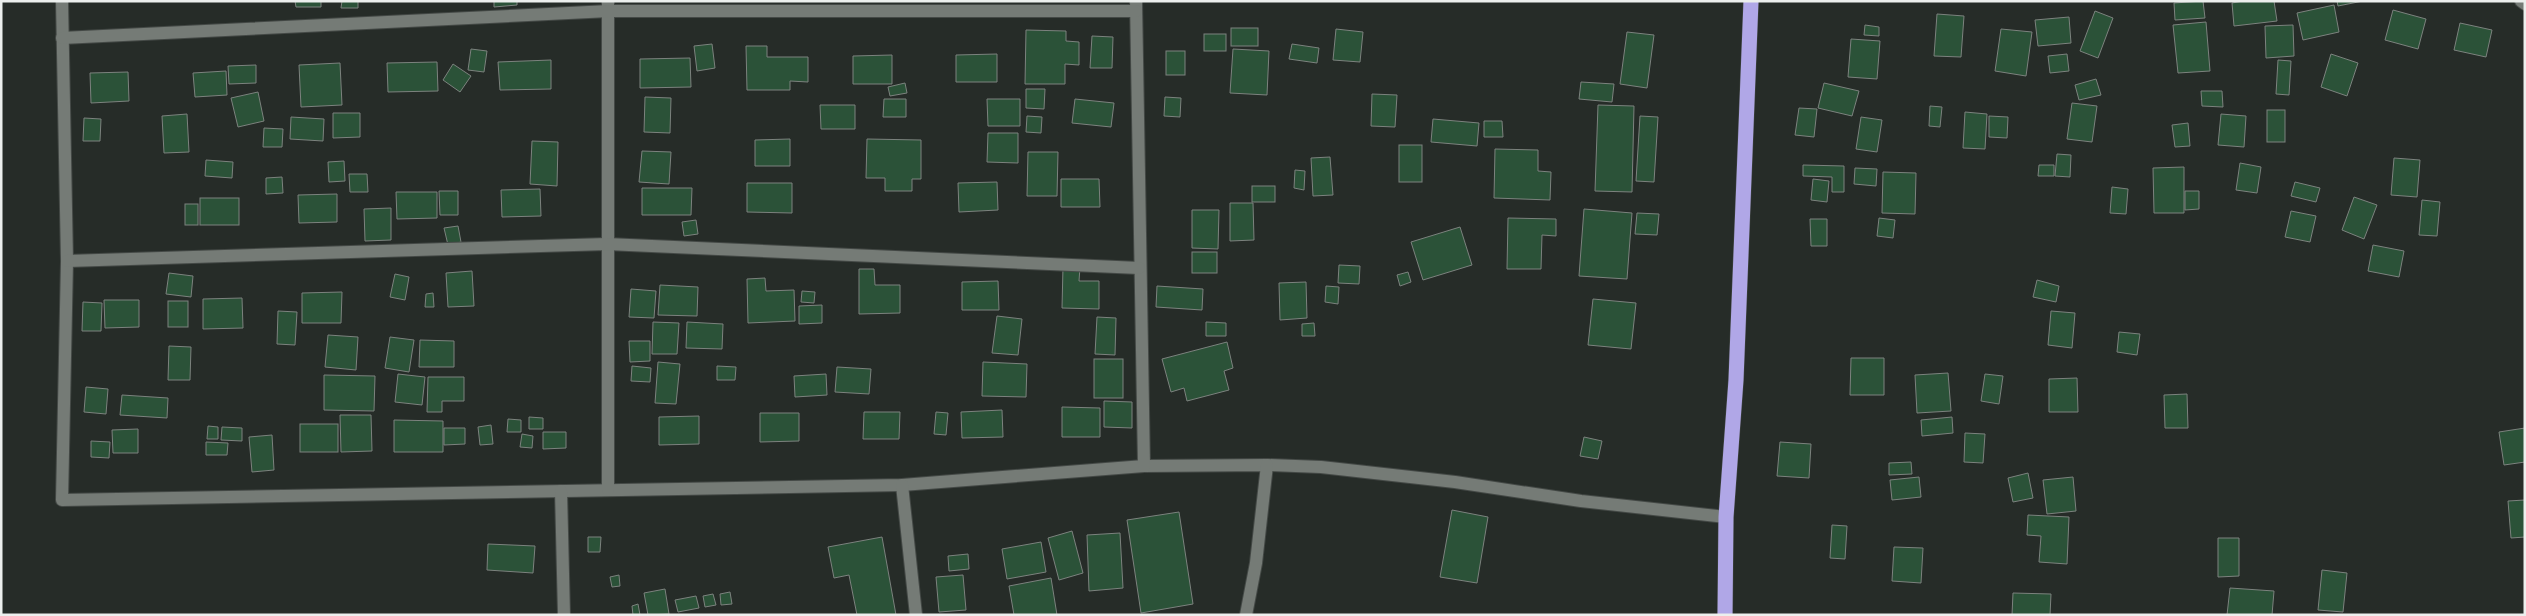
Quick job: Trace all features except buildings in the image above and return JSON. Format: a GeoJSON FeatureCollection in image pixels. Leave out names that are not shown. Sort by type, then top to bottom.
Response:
{"type":"FeatureCollection","features":[{"type":"Feature","properties":{"kind":"highway"},"geometry":{"type":"LineString","coordinates":[[1725,615],[1726,517],[1736,380],[1753,2]]}},
{"type":"Feature","properties":{"kind":"street"},"geometry":{"type":"LineString","coordinates":[[62,1],[67,261],[62,500],[902,485],[1144,466],[1267,465],[1321,467],[1436,480],[1581,501],[1726,517]]}},
{"type":"Feature","properties":{"kind":"street"},"geometry":{"type":"LineString","coordinates":[[2521,1],[2525,4]]}},
{"type":"Feature","properties":{"kind":"street"},"geometry":{"type":"LineString","coordinates":[[62,38],[609,6],[1136,6],[1139,268],[1144,466]]}},
{"type":"Feature","properties":{"kind":"street"},"geometry":{"type":"LineString","coordinates":[[608,490],[607,244],[609,6]]}},
{"type":"Feature","properties":{"kind":"street"},"geometry":{"type":"LineString","coordinates":[[67,261],[607,244],[1139,268]]}},
{"type":"Feature","properties":{"kind":"street"},"geometry":{"type":"LineString","coordinates":[[1246,615],[1256,563],[1267,465]]}},
{"type":"Feature","properties":{"kind":"street"},"geometry":{"type":"LineString","coordinates":[[902,485],[916,615]]}},
{"type":"Feature","properties":{"kind":"street"},"geometry":{"type":"LineString","coordinates":[[562,491],[564,615]]}}]}
